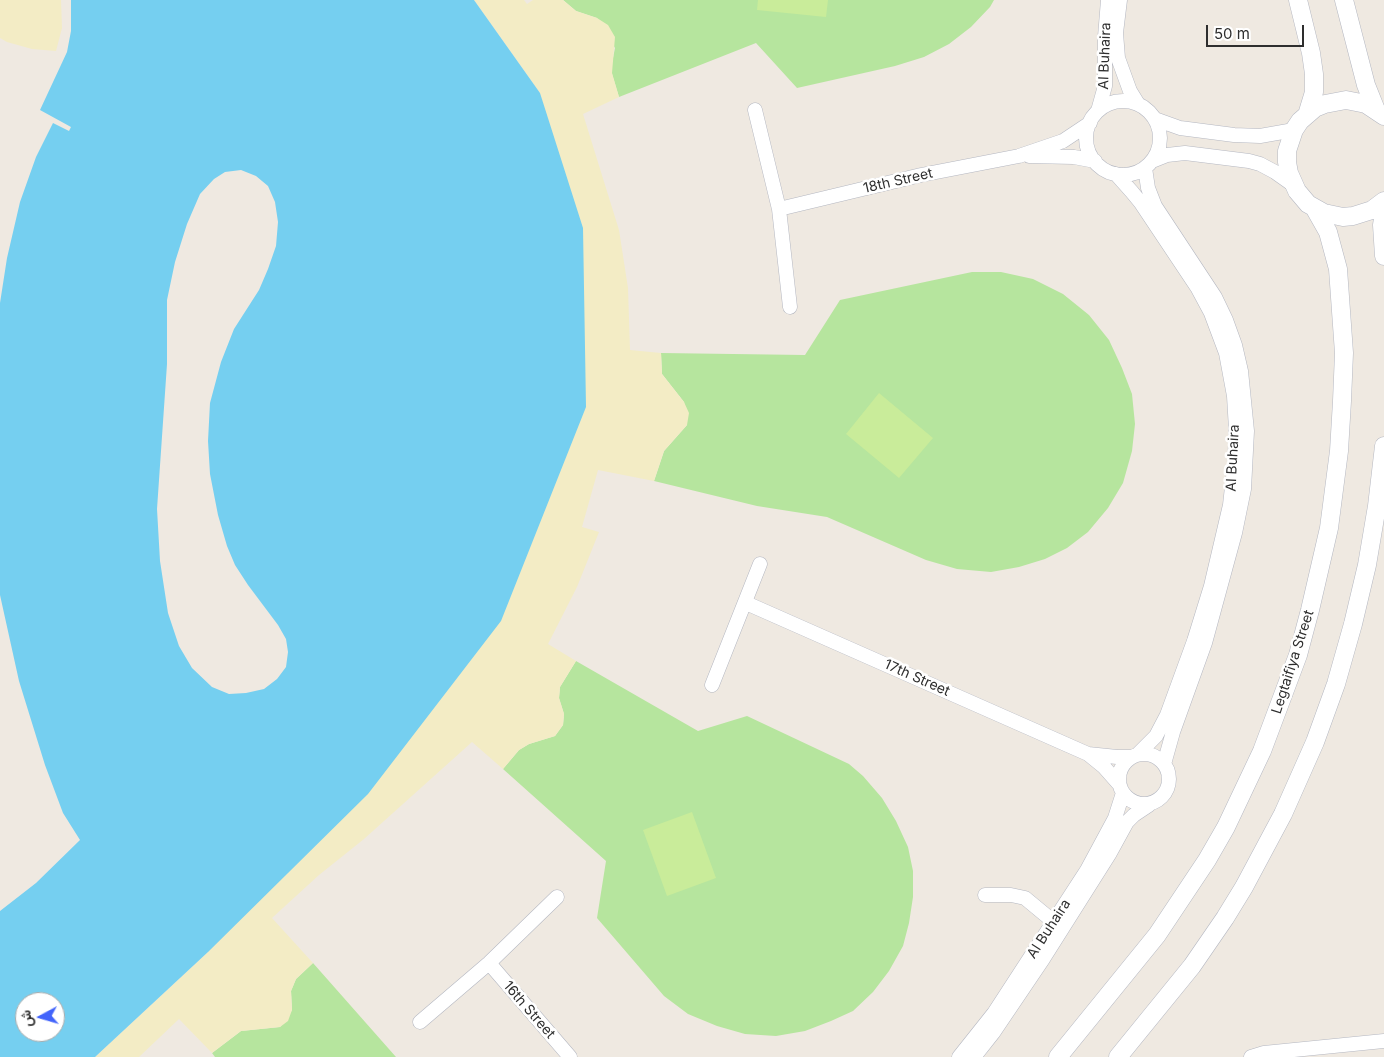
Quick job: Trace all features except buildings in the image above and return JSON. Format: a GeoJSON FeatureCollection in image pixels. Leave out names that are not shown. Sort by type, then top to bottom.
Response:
{"type":"FeatureCollection","features":[{"type":"Feature","properties":{"kind":"street","name":"Al Buhaira"},"geometry":{"type":"LineString","coordinates":[[1094,117],[1105,86],[1105,37],[1108,0]]}},
{"type":"Feature","properties":{"kind":"street","name":"Al Buhaira"},"geometry":{"type":"LineString","coordinates":[[1120,0],[1116,33],[1118,58],[1130,91],[1138,104]]}},
{"type":"Feature","properties":{"kind":"street"},"geometry":{"type":"LineString","coordinates":[[1298,0],[1311,53],[1314,92],[1306,114],[1294,130],[1287,151],[1288,174],[1292,184],[1302,198],[1315,209],[1334,216],[1353,216],[1372,210],[1384,201]]}},
{"type":"Feature","properties":{"kind":"street"},"geometry":{"type":"LineString","coordinates":[[1344,0],[1366,84],[1380,113]]}},
{"type":"Feature","properties":{"kind":"street"},"geometry":{"type":"LineString","coordinates":[[1306,114],[1325,104],[1346,100],[1366,104],[1380,113]]}},
{"type":"Feature","properties":{"kind":"street"},"geometry":{"type":"LineString","coordinates":[[1149,164],[1158,151],[1160,140],[1159,129],[1155,119],[1150,112],[1138,104],[1124,101],[1110,103],[1094,117],[1087,130],[1088,147],[1095,161],[1101,167],[1116,174],[1136,172],[1167,155],[1185,153],[1260,164],[1276,172],[1292,184]]}},
{"type":"Feature","properties":{"kind":"street"},"geometry":{"type":"LineString","coordinates":[[755,110],[779,209],[790,307]]}},
{"type":"Feature","properties":{"kind":"street","name":"18th Street"},"geometry":{"type":"LineString","coordinates":[[779,209],[921,175],[1019,156],[1063,141],[1094,117]]}},
{"type":"Feature","properties":{"kind":"street"},"geometry":{"type":"LineString","coordinates":[[1155,119],[1169,125],[1188,129],[1234,135],[1260,136],[1294,130]]}},
{"type":"Feature","properties":{"kind":"street"},"geometry":{"type":"LineString","coordinates":[[1185,153],[1188,129]]}},
{"type":"Feature","properties":{"kind":"street"},"geometry":{"type":"LineString","coordinates":[[1231,159],[1234,135]]}},
{"type":"Feature","properties":{"kind":"street","name":"18th Street"},"geometry":{"type":"LineString","coordinates":[[1019,156],[1074,157],[1095,161]]}},
{"type":"Feature","properties":{"kind":"street","name":"Al Buhaira"},"geometry":{"type":"LineString","coordinates":[[1149,164],[1148,188],[1155,206],[1193,272],[1226,353],[1241,444],[1204,626],[1164,764]]}},
{"type":"Feature","properties":{"kind":"street","name":"Al Buhaira"},"geometry":{"type":"LineString","coordinates":[[1116,174],[1193,272]]}},
{"type":"Feature","properties":{"kind":"street","name":"Legtaifiya Street"},"geometry":{"type":"LineString","coordinates":[[1058,1057],[1157,935],[1207,860],[1226,827],[1262,751],[1283,700],[1298,655],[1329,528],[1339,451],[1344,353],[1338,269],[1328,232],[1315,209]]}},
{"type":"Feature","properties":{"kind":"street"},"geometry":{"type":"LineString","coordinates":[[1384,212],[1382,225],[1384,256]]}},
{"type":"Feature","properties":{"kind":"street"},"geometry":{"type":"LineString","coordinates":[[1118,1057],[1186,973],[1225,918],[1283,814],[1315,742],[1336,684],[1353,624],[1377,506],[1384,446]]}},
{"type":"Feature","properties":{"kind":"street"},"geometry":{"type":"LineString","coordinates":[[712,685],[760,564]]}},
{"type":"Feature","properties":{"kind":"street","name":"17th Street"},"geometry":{"type":"LineString","coordinates":[[746,603],[1088,754],[1104,767],[1121,789]]}},
{"type":"Feature","properties":{"kind":"street","name":"Al Buhaira"},"geometry":{"type":"LineString","coordinates":[[1134,756],[1146,747],[1160,729],[1204,626]]}},
{"type":"Feature","properties":{"kind":"street","name":"17th Street"},"geometry":{"type":"LineString","coordinates":[[1088,754],[1117,757],[1134,756]]}},
{"type":"Feature","properties":{"kind":"street"},"geometry":{"type":"LineString","coordinates":[[1149,754],[1160,759],[1164,764],[1169,776],[1168,788],[1160,799],[1149,804],[1137,804],[1126,798],[1121,789],[1120,772],[1126,761],[1134,756],[1149,754]]}},
{"type":"Feature","properties":{"kind":"street","name":"Al Buhaira"},"geometry":{"type":"LineString","coordinates":[[974,1057],[993,1033],[1058,925],[1115,818],[1121,789]]}},
{"type":"Feature","properties":{"kind":"street","name":"Al Buhaira"},"geometry":{"type":"LineString","coordinates":[[959,1057],[994,1013],[1032,956],[1058,925],[1110,852],[1126,822],[1149,804]]}},
{"type":"Feature","properties":{"kind":"street"},"geometry":{"type":"LineString","coordinates":[[985,895],[1011,895],[1025,898],[1058,925]]}},
{"type":"Feature","properties":{"kind":"street"},"geometry":{"type":"LineString","coordinates":[[420,1022],[489,963],[556,898]]}},
{"type":"Feature","properties":{"kind":"street","name":"16th Street"},"geometry":{"type":"LineString","coordinates":[[489,963],[570,1057]]}},
{"type":"Feature","properties":{"kind":"street"},"geometry":{"type":"LineString","coordinates":[[1251,1057],[1264,1053],[1384,1041]]}},
{"type":"Feature","properties":{"kind":"green space"},"geometry":{"type":"Polygon","coordinates":[[[563,0],[994,0],[971,27],[949,44],[924,57],[895,66],[797,88],[756,43],[619,97],[612,74],[615,48],[597,18],[576,11],[563,0]]]}},
{"type":"Feature","properties":{"kind":"green space"},"geometry":{"type":"Polygon","coordinates":[[[758,0],[828,0],[826,17],[757,10],[758,0]]]}},
{"type":"Feature","properties":{"kind":"green space"},"geometry":{"type":"Polygon","coordinates":[[[972,272],[1001,272],[1033,279],[1063,294],[1089,315],[1109,340],[1132,394],[1135,424],[1132,451],[1123,483],[1108,508],[1088,532],[1067,548],[1045,559],[1019,567],[991,572],[957,569],[926,560],[827,517],[757,506],[654,481],[664,451],[687,425],[684,402],[662,374],[661,353],[805,355],[840,300],[972,272]]]}},
{"type":"Feature","properties":{"kind":"green space"},"geometry":{"type":"Polygon","coordinates":[[[879,393],[933,438],[899,478],[846,434],[879,393]]]}},
{"type":"Feature","properties":{"kind":"green space"},"geometry":{"type":"Polygon","coordinates":[[[576,661],[698,731],[747,716],[849,764],[863,776],[882,798],[896,821],[908,847],[913,871],[913,897],[903,946],[889,971],[873,992],[853,1011],[805,1031],[776,1036],[745,1034],[717,1026],[688,1014],[664,996],[597,918],[606,861],[503,769],[519,750],[529,744],[555,736],[563,725],[564,714],[559,698],[560,687],[576,661]]]}},
{"type":"Feature","properties":{"kind":"green space"},"geometry":{"type":"Polygon","coordinates":[[[692,812],[716,878],[667,896],[643,830],[692,812]]]}},
{"type":"Feature","properties":{"kind":"green space"},"geometry":{"type":"Polygon","coordinates":[[[313,963],[396,1057],[215,1057],[212,1053],[241,1031],[280,1027],[292,1010],[291,991],[296,979],[313,963]]]}},
{"type":"Feature","properties":{"kind":"sand"},"geometry":{"type":"Polygon","coordinates":[[[0,0],[61,0],[62,28],[56,51],[32,49],[7,42],[0,38],[0,0]]]}},
{"type":"Feature","properties":{"kind":"sand"},"geometry":{"type":"Polygon","coordinates":[[[474,0],[524,0],[527,4],[533,0],[563,0],[576,11],[597,18],[608,25],[615,37],[612,73],[619,97],[583,114],[619,230],[628,288],[630,350],[661,353],[662,374],[684,402],[689,413],[687,425],[664,451],[654,481],[598,470],[582,527],[599,532],[577,587],[548,644],[576,661],[560,687],[559,698],[564,714],[563,725],[555,736],[529,744],[519,750],[503,769],[472,742],[272,918],[313,963],[296,979],[291,991],[292,1010],[288,1021],[280,1027],[241,1031],[212,1053],[179,1019],[139,1057],[95,1057],[208,952],[540,93],[474,0]]]}},
{"type":"Feature","properties":{"kind":"water"},"geometry":{"type":"Polygon","coordinates":[[[71,0],[474,0],[540,93],[583,228],[586,407],[501,621],[368,794],[208,952],[95,1057],[0,1057],[0,911],[36,883],[80,840],[63,813],[45,765],[19,681],[0,595],[0,303],[7,258],[20,202],[36,157],[53,123],[69,131],[71,127],[40,110],[67,52],[71,31],[71,0]],[[241,170],[225,172],[214,179],[200,194],[187,224],[175,262],[167,300],[167,364],[157,509],[160,561],[168,613],[179,646],[192,668],[212,687],[229,694],[264,689],[277,679],[286,667],[288,652],[286,639],[278,625],[235,565],[218,515],[210,474],[208,441],[210,403],[221,362],[234,329],[259,290],[276,246],[278,222],[275,202],[268,186],[256,176],[241,170]]]}}]}
